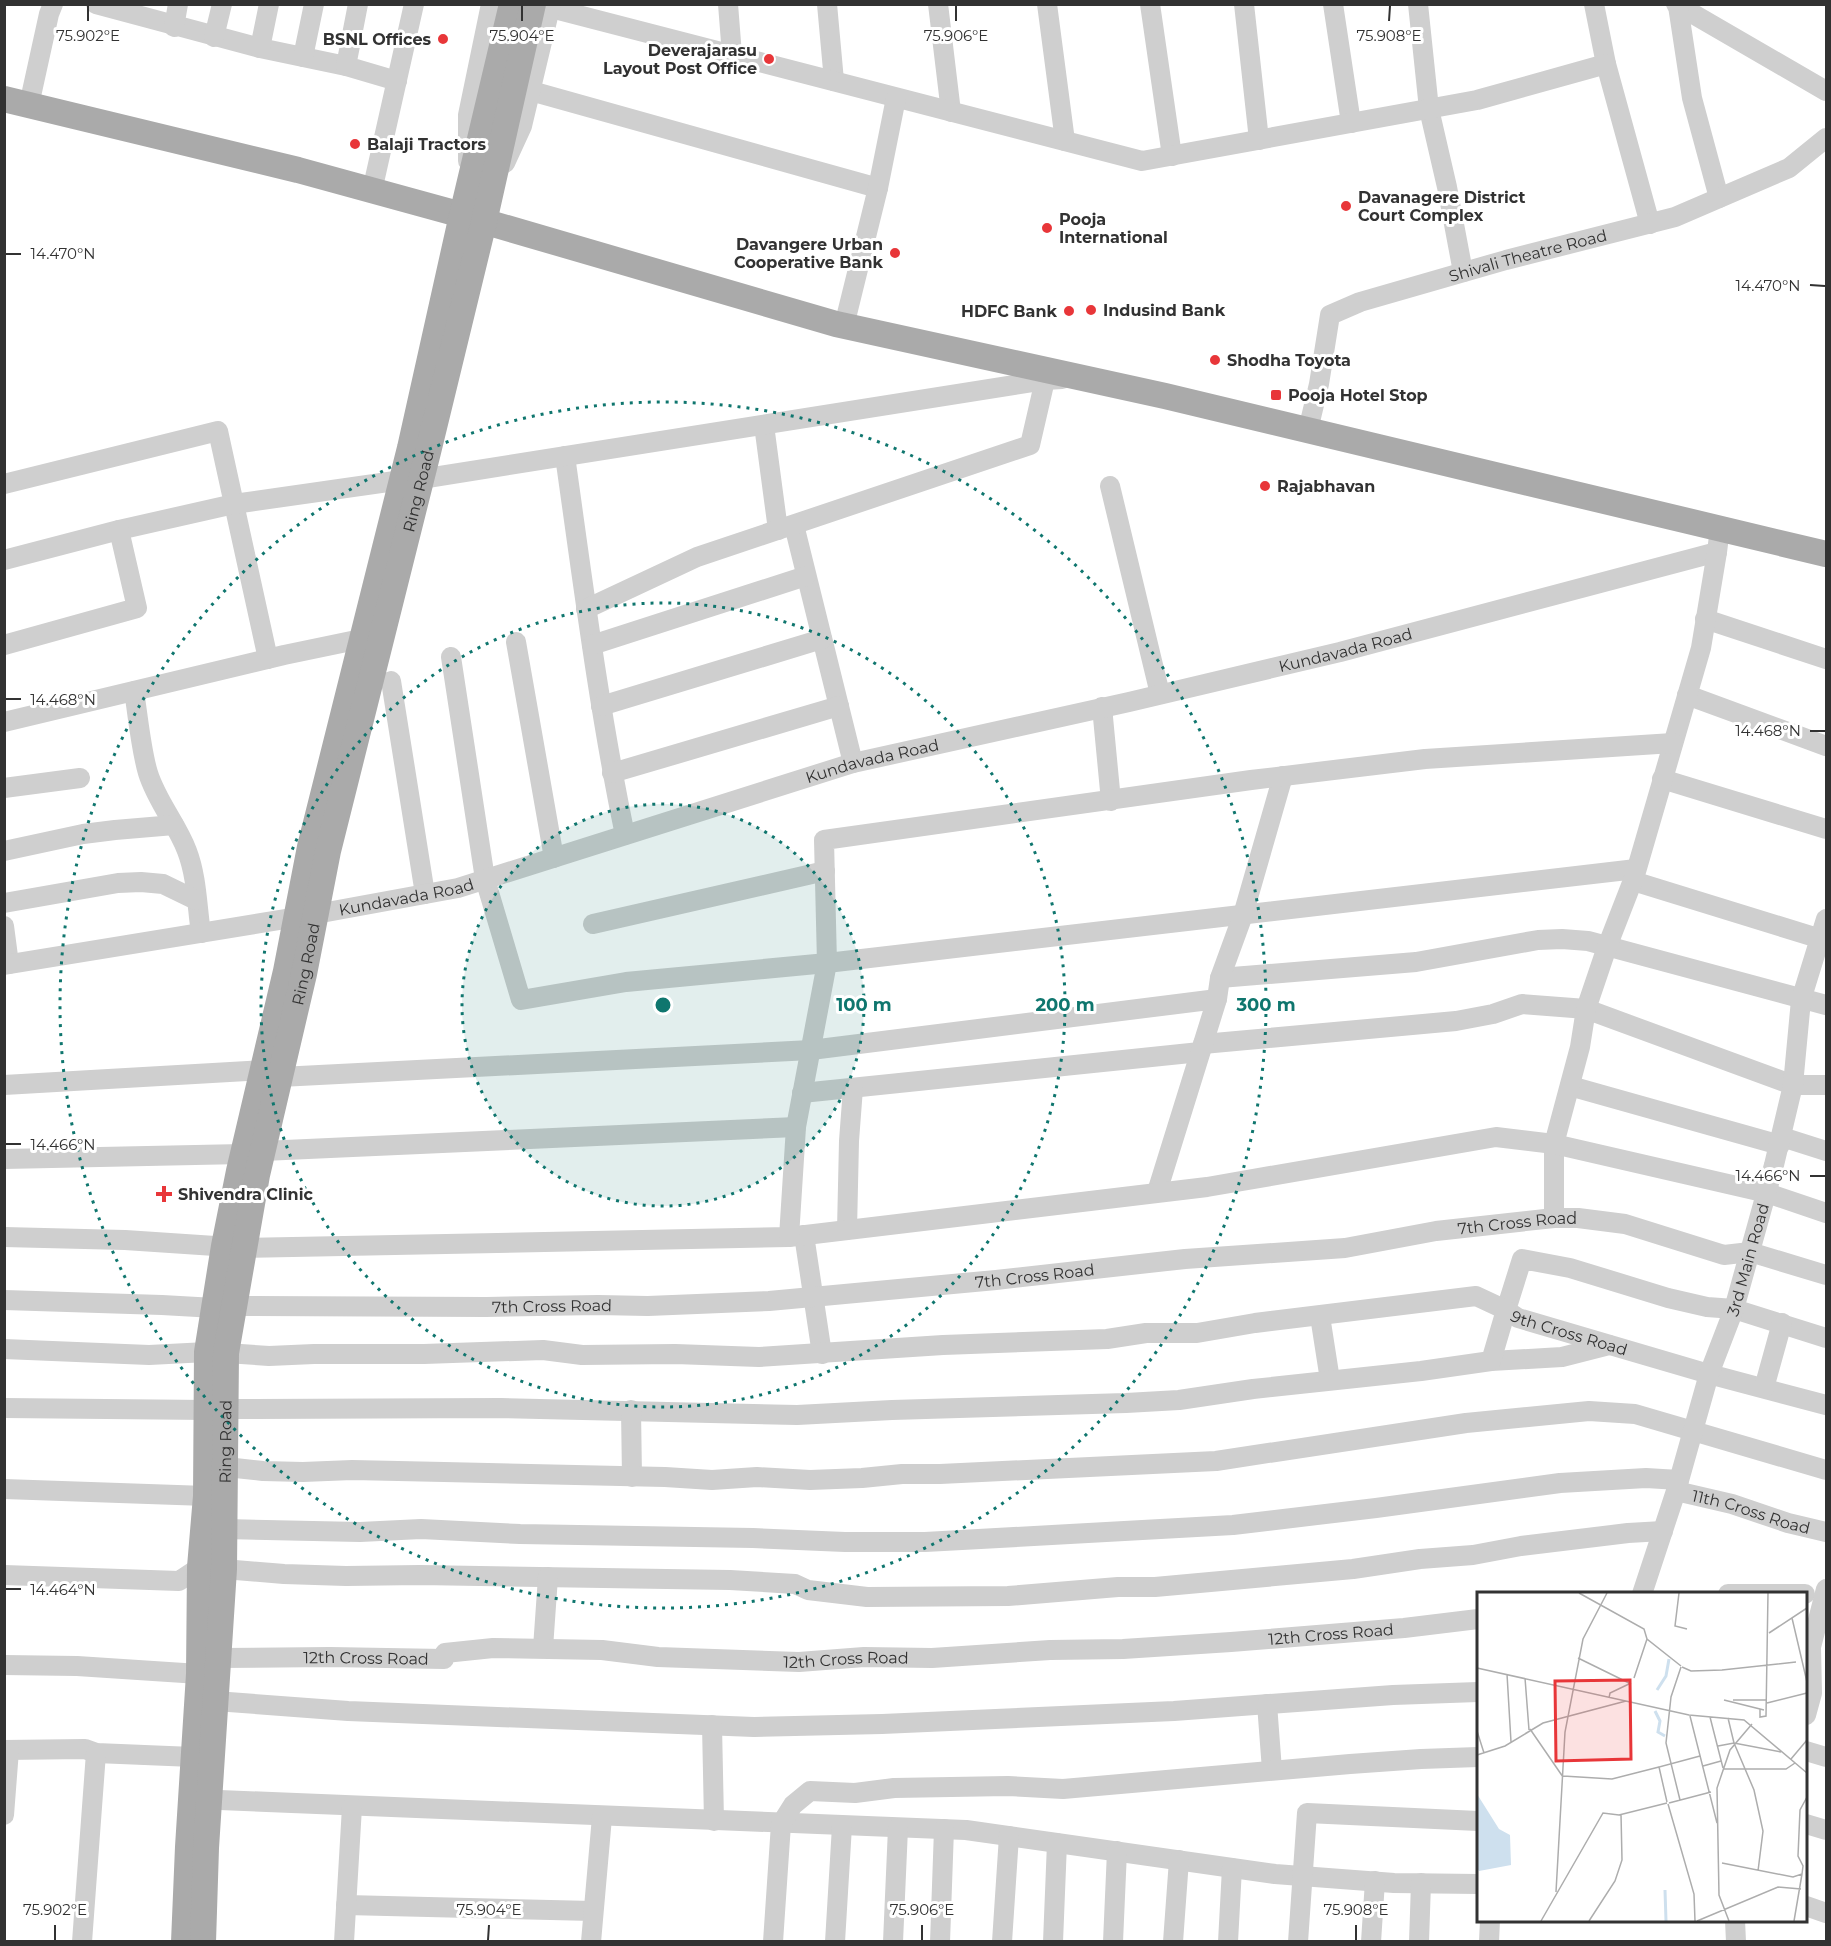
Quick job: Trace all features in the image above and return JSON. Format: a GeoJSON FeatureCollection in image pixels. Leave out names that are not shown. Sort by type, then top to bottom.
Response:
{"type":"FeatureCollection","features":[{"type":"Feature","properties":{"kind":"main road","name":"Ring Road"},"geometry":{"type":"LineString","coordinates":[[306,916],[328,851],[411,479],[473,218],[512,4]]}},
{"type":"Feature","properties":{"kind":"main road","name":"Ring Road"},"geometry":{"type":"LineString","coordinates":[[479,191],[545,6]]}},
{"type":"Feature","properties":{"kind":"main road"},"geometry":{"type":"LineString","coordinates":[[4,99],[298,170],[473,218],[844,326],[1308,430],[1718,540],[1827,554]]}},
{"type":"Feature","properties":{"kind":"main road","name":"Ring Road"},"geometry":{"type":"LineString","coordinates":[[203,1941],[200,1800],[194,1757],[208,1666],[212,1568],[206,1496],[217,1410],[217,1353],[253,1153],[272,1073],[304,974],[310,847],[361,639],[411,479]]}},
{"type":"Feature","properties":{"kind":"main road","name":"Ring Road"},"geometry":{"type":"LineString","coordinates":[[212,1568],[225,1529],[226,1467],[217,1410]]}},
{"type":"Feature","properties":{"kind":"main road","name":"Ring Road"},"geometry":{"type":"LineString","coordinates":[[184,1941],[200,1800],[215,1701],[208,1666]]}},
{"type":"Feature","properties":{"kind":"street"},"geometry":{"type":"LineString","coordinates":[[29,105],[53,4]]}},
{"type":"Feature","properties":{"kind":"street"},"geometry":{"type":"LineString","coordinates":[[96,4],[127,9],[174,27],[346,66],[397,81]]}},
{"type":"Feature","properties":{"kind":"street"},"geometry":{"type":"LineString","coordinates":[[174,27],[178,4]]}},
{"type":"Feature","properties":{"kind":"street"},"geometry":{"type":"LineString","coordinates":[[214,37],[222,4]]}},
{"type":"Feature","properties":{"kind":"street"},"geometry":{"type":"LineString","coordinates":[[260,48],[269,4]]}},
{"type":"Feature","properties":{"kind":"street"},"geometry":{"type":"LineString","coordinates":[[303,57],[314,4]]}},
{"type":"Feature","properties":{"kind":"street"},"geometry":{"type":"LineString","coordinates":[[346,66],[358,4]]}},
{"type":"Feature","properties":{"kind":"street"},"geometry":{"type":"LineString","coordinates":[[372,191],[414,4]]}},
{"type":"Feature","properties":{"kind":"street"},"geometry":{"type":"LineString","coordinates":[[479,191],[468,115],[491,4]]}},
{"type":"Feature","properties":{"kind":"street"},"geometry":{"type":"LineString","coordinates":[[728,4],[732,55]]}},
{"type":"Feature","properties":{"kind":"street"},"geometry":{"type":"LineString","coordinates":[[827,4],[834,81]]}},
{"type":"Feature","properties":{"kind":"street"},"geometry":{"type":"LineString","coordinates":[[938,4],[951,112]]}},
{"type":"Feature","properties":{"kind":"street"},"geometry":{"type":"LineString","coordinates":[[1047,4],[1065,141]]}},
{"type":"Feature","properties":{"kind":"street"},"geometry":{"type":"LineString","coordinates":[[1150,4],[1172,156]]}},
{"type":"Feature","properties":{"kind":"street"},"geometry":{"type":"LineString","coordinates":[[1244,4],[1259,140]]}},
{"type":"Feature","properties":{"kind":"street"},"geometry":{"type":"LineString","coordinates":[[1333,4],[1351,123]]}},
{"type":"Feature","properties":{"kind":"street"},"geometry":{"type":"LineString","coordinates":[[1418,4],[1429,109],[1463,272]]}},
{"type":"Feature","properties":{"kind":"street"},"geometry":{"type":"LineString","coordinates":[[1594,4],[1606,64],[1650,224]]}},
{"type":"Feature","properties":{"kind":"street"},"geometry":{"type":"LineString","coordinates":[[1677,5],[1827,91]]}},
{"type":"Feature","properties":{"kind":"street"},"geometry":{"type":"LineString","coordinates":[[1677,5],[1692,98],[1719,198]]}},
{"type":"Feature","properties":{"kind":"street"},"geometry":{"type":"LineString","coordinates":[[479,191],[522,126],[531,91],[545,6],[1142,161],[1477,100],[1606,64]]}},
{"type":"Feature","properties":{"kind":"street"},"geometry":{"type":"LineString","coordinates":[[531,91],[878,188]]}},
{"type":"Feature","properties":{"kind":"street"},"geometry":{"type":"LineString","coordinates":[[844,326],[878,188],[896,98]]}},
{"type":"Feature","properties":{"kind":"street","name":"Shivali Theatre Road"},"geometry":{"type":"LineString","coordinates":[[1308,430],[1319,384],[1330,315],[1360,302],[1463,272],[1675,218],[1789,168],[1827,138]]}},
{"type":"Feature","properties":{"kind":"street"},"geometry":{"type":"LineString","coordinates":[[4,560],[119,530],[234,504],[566,456],[1045,380],[1085,379]]}},
{"type":"Feature","properties":{"kind":"street"},"geometry":{"type":"LineString","coordinates":[[586,609],[697,557],[1030,445],[1045,380]]}},
{"type":"Feature","properties":{"kind":"street"},"geometry":{"type":"LineString","coordinates":[[764,424],[786,527],[807,576],[853,763]]}},
{"type":"Feature","properties":{"kind":"street"},"geometry":{"type":"LineString","coordinates":[[4,484],[218,431],[268,659]]}},
{"type":"Feature","properties":{"kind":"street"},"geometry":{"type":"LineString","coordinates":[[566,456],[586,609],[612,773],[625,835]]}},
{"type":"Feature","properties":{"kind":"street"},"geometry":{"type":"LineString","coordinates":[[1110,486],[1160,694]]}},
{"type":"Feature","properties":{"kind":"street"},"geometry":{"type":"LineString","coordinates":[[4,645],[137,608],[119,530]]}},
{"type":"Feature","properties":{"kind":"street"},"geometry":{"type":"LineString","coordinates":[[1554,1218],[1554,1144],[1580,1047],[1586,1009],[1634,875],[1701,648],[1718,540]]}},
{"type":"Feature","properties":{"kind":"street","name":"Kundavada Road"},"geometry":{"type":"LineString","coordinates":[[7,964],[306,916],[458,888],[853,763],[1340,652],[1718,540]]}},
{"type":"Feature","properties":{"kind":"street"},"geometry":{"type":"LineString","coordinates":[[592,645],[807,576]]}},
{"type":"Feature","properties":{"kind":"street"},"geometry":{"type":"LineString","coordinates":[[1706,620],[1827,659]]}},
{"type":"Feature","properties":{"kind":"street"},"geometry":{"type":"LineString","coordinates":[[4,722],[361,639]]}},
{"type":"Feature","properties":{"kind":"street"},"geometry":{"type":"LineString","coordinates":[[602,706],[822,639]]}},
{"type":"Feature","properties":{"kind":"street"},"geometry":{"type":"LineString","coordinates":[[516,642],[554,858]]}},
{"type":"Feature","properties":{"kind":"street"},"geometry":{"type":"LineString","coordinates":[[451,657],[485,879],[521,1000],[626,982],[827,963],[1243,915],[1634,875],[1825,929]]}},
{"type":"Feature","properties":{"kind":"street"},"geometry":{"type":"LineString","coordinates":[[391,681],[425,894]]}},
{"type":"Feature","properties":{"kind":"street"},"geometry":{"type":"LineString","coordinates":[[134,691],[148,772],[162,806],[188,852],[201,933]]}},
{"type":"Feature","properties":{"kind":"street"},"geometry":{"type":"LineString","coordinates":[[1687,695],[1827,746]]}},
{"type":"Feature","properties":{"kind":"street"},"geometry":{"type":"LineString","coordinates":[[612,773],[839,706]]}},
{"type":"Feature","properties":{"kind":"street"},"geometry":{"type":"LineString","coordinates":[[1102,708],[1111,801]]}},
{"type":"Feature","properties":{"kind":"street"},"geometry":{"type":"LineString","coordinates":[[822,1354],[812,1297],[797,1236],[796,1126],[827,963],[824,840],[1283,776],[1425,759],[1673,743]]}},
{"type":"Feature","properties":{"kind":"street"},"geometry":{"type":"LineString","coordinates":[[1157,1192],[1216,999],[1220,978],[1243,915],[1283,776]]}},
{"type":"Feature","properties":{"kind":"street"},"geometry":{"type":"LineString","coordinates":[[4,788],[80,778]]}},
{"type":"Feature","properties":{"kind":"street"},"geometry":{"type":"LineString","coordinates":[[1662,779],[1827,829]]}},
{"type":"Feature","properties":{"kind":"street"},"geometry":{"type":"LineString","coordinates":[[4,851],[83,834],[174,825]]}},
{"type":"Feature","properties":{"kind":"street"},"geometry":{"type":"LineString","coordinates":[[593,924],[825,871]]}},
{"type":"Feature","properties":{"kind":"street"},"geometry":{"type":"LineString","coordinates":[[4,903],[118,883],[141,882],[163,884],[196,900]]}},
{"type":"Feature","properties":{"kind":"street"},"geometry":{"type":"LineString","coordinates":[[4,926],[7,964]]}},
{"type":"Feature","properties":{"kind":"street","name":"3rd Main Road"},"geometry":{"type":"LineString","coordinates":[[1642,1592],[1678,1486],[1709,1374],[1734,1309],[1767,1193],[1793,1084],[1801,1000],[1825,929]]}},
{"type":"Feature","properties":{"kind":"street"},"geometry":{"type":"LineString","coordinates":[[1220,978],[1416,962],[1538,940],[1562,939],[1588,941],[1801,1000],[1827,1005]]}},
{"type":"Feature","properties":{"kind":"street"},"geometry":{"type":"LineString","coordinates":[[4,1085],[811,1050],[1216,999]]}},
{"type":"Feature","properties":{"kind":"street"},"geometry":{"type":"LineString","coordinates":[[802,1093],[1456,1021],[1493,1014],[1522,1004],[1586,1009],[1793,1084],[1827,1085]]}},
{"type":"Feature","properties":{"kind":"street"},"geometry":{"type":"LineString","coordinates":[[1570,1086],[1827,1151]]}},
{"type":"Feature","properties":{"kind":"street"},"geometry":{"type":"LineString","coordinates":[[847,1230],[853,1088]]}},
{"type":"Feature","properties":{"kind":"street"},"geometry":{"type":"LineString","coordinates":[[4,1159],[253,1153],[796,1126]]}},
{"type":"Feature","properties":{"kind":"street"},"geometry":{"type":"LineString","coordinates":[[4,1237],[126,1240],[235,1247],[797,1236],[1207,1187],[1496,1137],[1554,1144],[1767,1193],[1827,1213]]}},
{"type":"Feature","properties":{"kind":"street","name":"7th Cross Road"},"geometry":{"type":"LineString","coordinates":[[4,1300],[225,1307],[648,1306],[812,1297],[1185,1259],[1345,1248],[1436,1231],[1554,1218],[1578,1218],[1625,1224],[1724,1255],[1750,1252],[1827,1275]]}},
{"type":"Feature","properties":{"kind":"street","name":"9th Cross Road"},"geometry":{"type":"LineString","coordinates":[[1734,1309],[1707,1307],[1668,1298],[1570,1268],[1522,1259],[1506,1310],[1518,1318],[1709,1374],[1827,1405]]}},
{"type":"Feature","properties":{"kind":"street"},"geometry":{"type":"LineString","coordinates":[[4,1349],[149,1355],[217,1353],[269,1356],[543,1350],[582,1355],[675,1354],[759,1357],[943,1345],[1107,1339],[1146,1333],[1197,1333],[1255,1323],[1476,1296],[1506,1310],[1491,1361]]}},
{"type":"Feature","properties":{"kind":"street"},"geometry":{"type":"LineString","coordinates":[[1734,1309],[1827,1338]]}},
{"type":"Feature","properties":{"kind":"street"},"geometry":{"type":"LineString","coordinates":[[1320,1316],[1330,1380]]}},
{"type":"Feature","properties":{"kind":"street"},"geometry":{"type":"LineString","coordinates":[[1764,1388],[1781,1323]]}},
{"type":"Feature","properties":{"kind":"street"},"geometry":{"type":"LineString","coordinates":[[4,1407],[378,1410],[431,1407],[797,1415],[1126,1403],[1179,1400],[1491,1361],[1562,1357],[1611,1345]]}},
{"type":"Feature","properties":{"kind":"street"},"geometry":{"type":"LineString","coordinates":[[631,1410],[632,1477]]}},
{"type":"Feature","properties":{"kind":"street"},"geometry":{"type":"LineString","coordinates":[[226,1467],[263,1471],[352,1470],[712,1480],[757,1477],[810,1480],[862,1478],[902,1474],[1216,1461],[1466,1423],[1590,1411],[1635,1414],[1827,1470]]}},
{"type":"Feature","properties":{"kind":"street","name":"11th Cross Road"},"geometry":{"type":"LineString","coordinates":[[225,1529],[360,1532],[421,1530],[845,1542],[925,1542],[1233,1525],[1560,1483],[1646,1478],[1678,1486],[1788,1523],[1827,1532]]}},
{"type":"Feature","properties":{"kind":"street"},"geometry":{"type":"LineString","coordinates":[[4,1490],[206,1496]]}},
{"type":"Feature","properties":{"kind":"street"},"geometry":{"type":"LineString","coordinates":[[4,1575],[179,1581],[212,1568],[346,1576],[698,1579],[795,1584],[808,1590],[867,1597],[1008,1596],[1118,1587],[1155,1587],[1343,1570],[1420,1559],[1473,1555],[1521,1546],[1663,1531]]}},
{"type":"Feature","properties":{"kind":"street"},"geometry":{"type":"LineString","coordinates":[[543,1648],[548,1577]]}},
{"type":"Feature","properties":{"kind":"street"},"geometry":{"type":"LineString","coordinates":[[1807,1713],[1819,1695],[1814,1646],[1818,1593]]}},
{"type":"Feature","properties":{"kind":"street","name":"12th Cross Road"},"geometry":{"type":"LineString","coordinates":[[208,1666],[330,1657],[444,1659],[445,1653],[493,1648],[602,1650],[658,1657],[733,1661],[799,1662],[864,1657],[932,1658],[1231,1642],[1404,1628],[1477,1619]]}},
{"type":"Feature","properties":{"kind":"street"},"geometry":{"type":"LineString","coordinates":[[4,1665],[208,1666]]}},
{"type":"Feature","properties":{"kind":"street"},"geometry":{"type":"LineString","coordinates":[[215,1701],[348,1711],[754,1727],[882,1724],[1174,1711],[1393,1695],[1477,1692]]}},
{"type":"Feature","properties":{"kind":"street"},"geometry":{"type":"LineString","coordinates":[[1267,1704],[1272,1770]]}},
{"type":"Feature","properties":{"kind":"street"},"geometry":{"type":"LineString","coordinates":[[712,1725],[714,1821]]}},
{"type":"Feature","properties":{"kind":"street"},"geometry":{"type":"LineString","coordinates":[[4,1815],[7,1750],[84,1749],[96,1753],[194,1757]]}},
{"type":"Feature","properties":{"kind":"street"},"geometry":{"type":"LineString","coordinates":[[1807,1751],[1827,1757]]}},
{"type":"Feature","properties":{"kind":"street"},"geometry":{"type":"LineString","coordinates":[[82,1941],[96,1753]]}},
{"type":"Feature","properties":{"kind":"street"},"geometry":{"type":"LineString","coordinates":[[773,1941],[781,1824],[793,1805],[810,1791],[855,1793],[894,1788],[1008,1786],[1063,1789],[1272,1770],[1477,1757]]}},
{"type":"Feature","properties":{"kind":"street"},"geometry":{"type":"LineString","coordinates":[[200,1800],[966,1830],[1303,1876],[1477,1884]]}},
{"type":"Feature","properties":{"kind":"street"},"geometry":{"type":"LineString","coordinates":[[344,1941],[352,1807]]}},
{"type":"Feature","properties":{"kind":"street"},"geometry":{"type":"LineString","coordinates":[[1298,1941],[1307,1813],[1477,1821]]}},
{"type":"Feature","properties":{"kind":"street"},"geometry":{"type":"LineString","coordinates":[[591,1941],[602,1817]]}},
{"type":"Feature","properties":{"kind":"street"},"geometry":{"type":"LineString","coordinates":[[1807,1824],[1827,1830]]}},
{"type":"Feature","properties":{"kind":"street"},"geometry":{"type":"LineString","coordinates":[[835,1941],[842,1826]]}},
{"type":"Feature","properties":{"kind":"street"},"geometry":{"type":"LineString","coordinates":[[893,1941],[898,1828]]}},
{"type":"Feature","properties":{"kind":"street"},"geometry":{"type":"LineString","coordinates":[[940,1941],[944,1830]]}},
{"type":"Feature","properties":{"kind":"street"},"geometry":{"type":"LineString","coordinates":[[1002,1941],[1009,1836]]}},
{"type":"Feature","properties":{"kind":"street"},"geometry":{"type":"LineString","coordinates":[[1053,1941],[1057,1843]]}},
{"type":"Feature","properties":{"kind":"street"},"geometry":{"type":"LineString","coordinates":[[1113,1941],[1117,1851]]}},
{"type":"Feature","properties":{"kind":"street"},"geometry":{"type":"LineString","coordinates":[[1173,1941],[1179,1860]]}},
{"type":"Feature","properties":{"kind":"street"},"geometry":{"type":"LineString","coordinates":[[1228,1941],[1232,1868]]}},
{"type":"Feature","properties":{"kind":"street"},"geometry":{"type":"LineString","coordinates":[[1371,1941],[1375,1881]]}},
{"type":"Feature","properties":{"kind":"street"},"geometry":{"type":"LineString","coordinates":[[1419,1941],[1420,1883]]}},
{"type":"Feature","properties":{"kind":"street"},"geometry":{"type":"LineString","coordinates":[[346,1905],[593,1911]]}},
{"type":"Feature","properties":{"kind":"street"},"geometry":{"type":"LineString","coordinates":[[1807,1906],[1827,1913]]}},
{"type":"Feature","properties":{"kind":"street"},"geometry":{"type":"LineString","coordinates":[[1489,1941],[1490,1922]]}},
{"type":"Feature","properties":{"kind":"street"},"geometry":{"type":"LineString","coordinates":[[1736,1922],[1736,1941]]}},
{"type":"Feature","properties":{"kind":"place","name":"BSNL Offices"},"geometry":{"type":"Point","coordinates":[443,39]}},
{"type":"Feature","properties":{"kind":"place","name":"Deverajarasu Layout Post Office"},"geometry":{"type":"Point","coordinates":[769,59]}},
{"type":"Feature","properties":{"kind":"place","name":"Balaji Tractors"},"geometry":{"type":"Point","coordinates":[355,144]}},
{"type":"Feature","properties":{"kind":"place","name":"Davanagere District Court Complex"},"geometry":{"type":"Point","coordinates":[1346,206]}},
{"type":"Feature","properties":{"kind":"place","name":"Pooja International"},"geometry":{"type":"Point","coordinates":[1047,228]}},
{"type":"Feature","properties":{"kind":"place","name":"Davangere Urban Cooperative Bank"},"geometry":{"type":"Point","coordinates":[895,253]}},
{"type":"Feature","properties":{"kind":"place","name":"Indusind Bank"},"geometry":{"type":"Point","coordinates":[1091,310]}},
{"type":"Feature","properties":{"kind":"place","name":"HDFC Bank"},"geometry":{"type":"Point","coordinates":[1069,311]}},
{"type":"Feature","properties":{"kind":"place","name":"Shodha Toyota"},"geometry":{"type":"Point","coordinates":[1215,360]}},
{"type":"Feature","properties":{"kind":"place","name":"Pooja Hotel Stop"},"geometry":{"type":"Point","coordinates":[1276,395]}},
{"type":"Feature","properties":{"kind":"place","name":"Rajabhavan"},"geometry":{"type":"Point","coordinates":[1265,486]}},
{"type":"Feature","properties":{"kind":"place","name":"Shivendra Clinic"},"geometry":{"type":"Point","coordinates":[164,1194]}}]}
